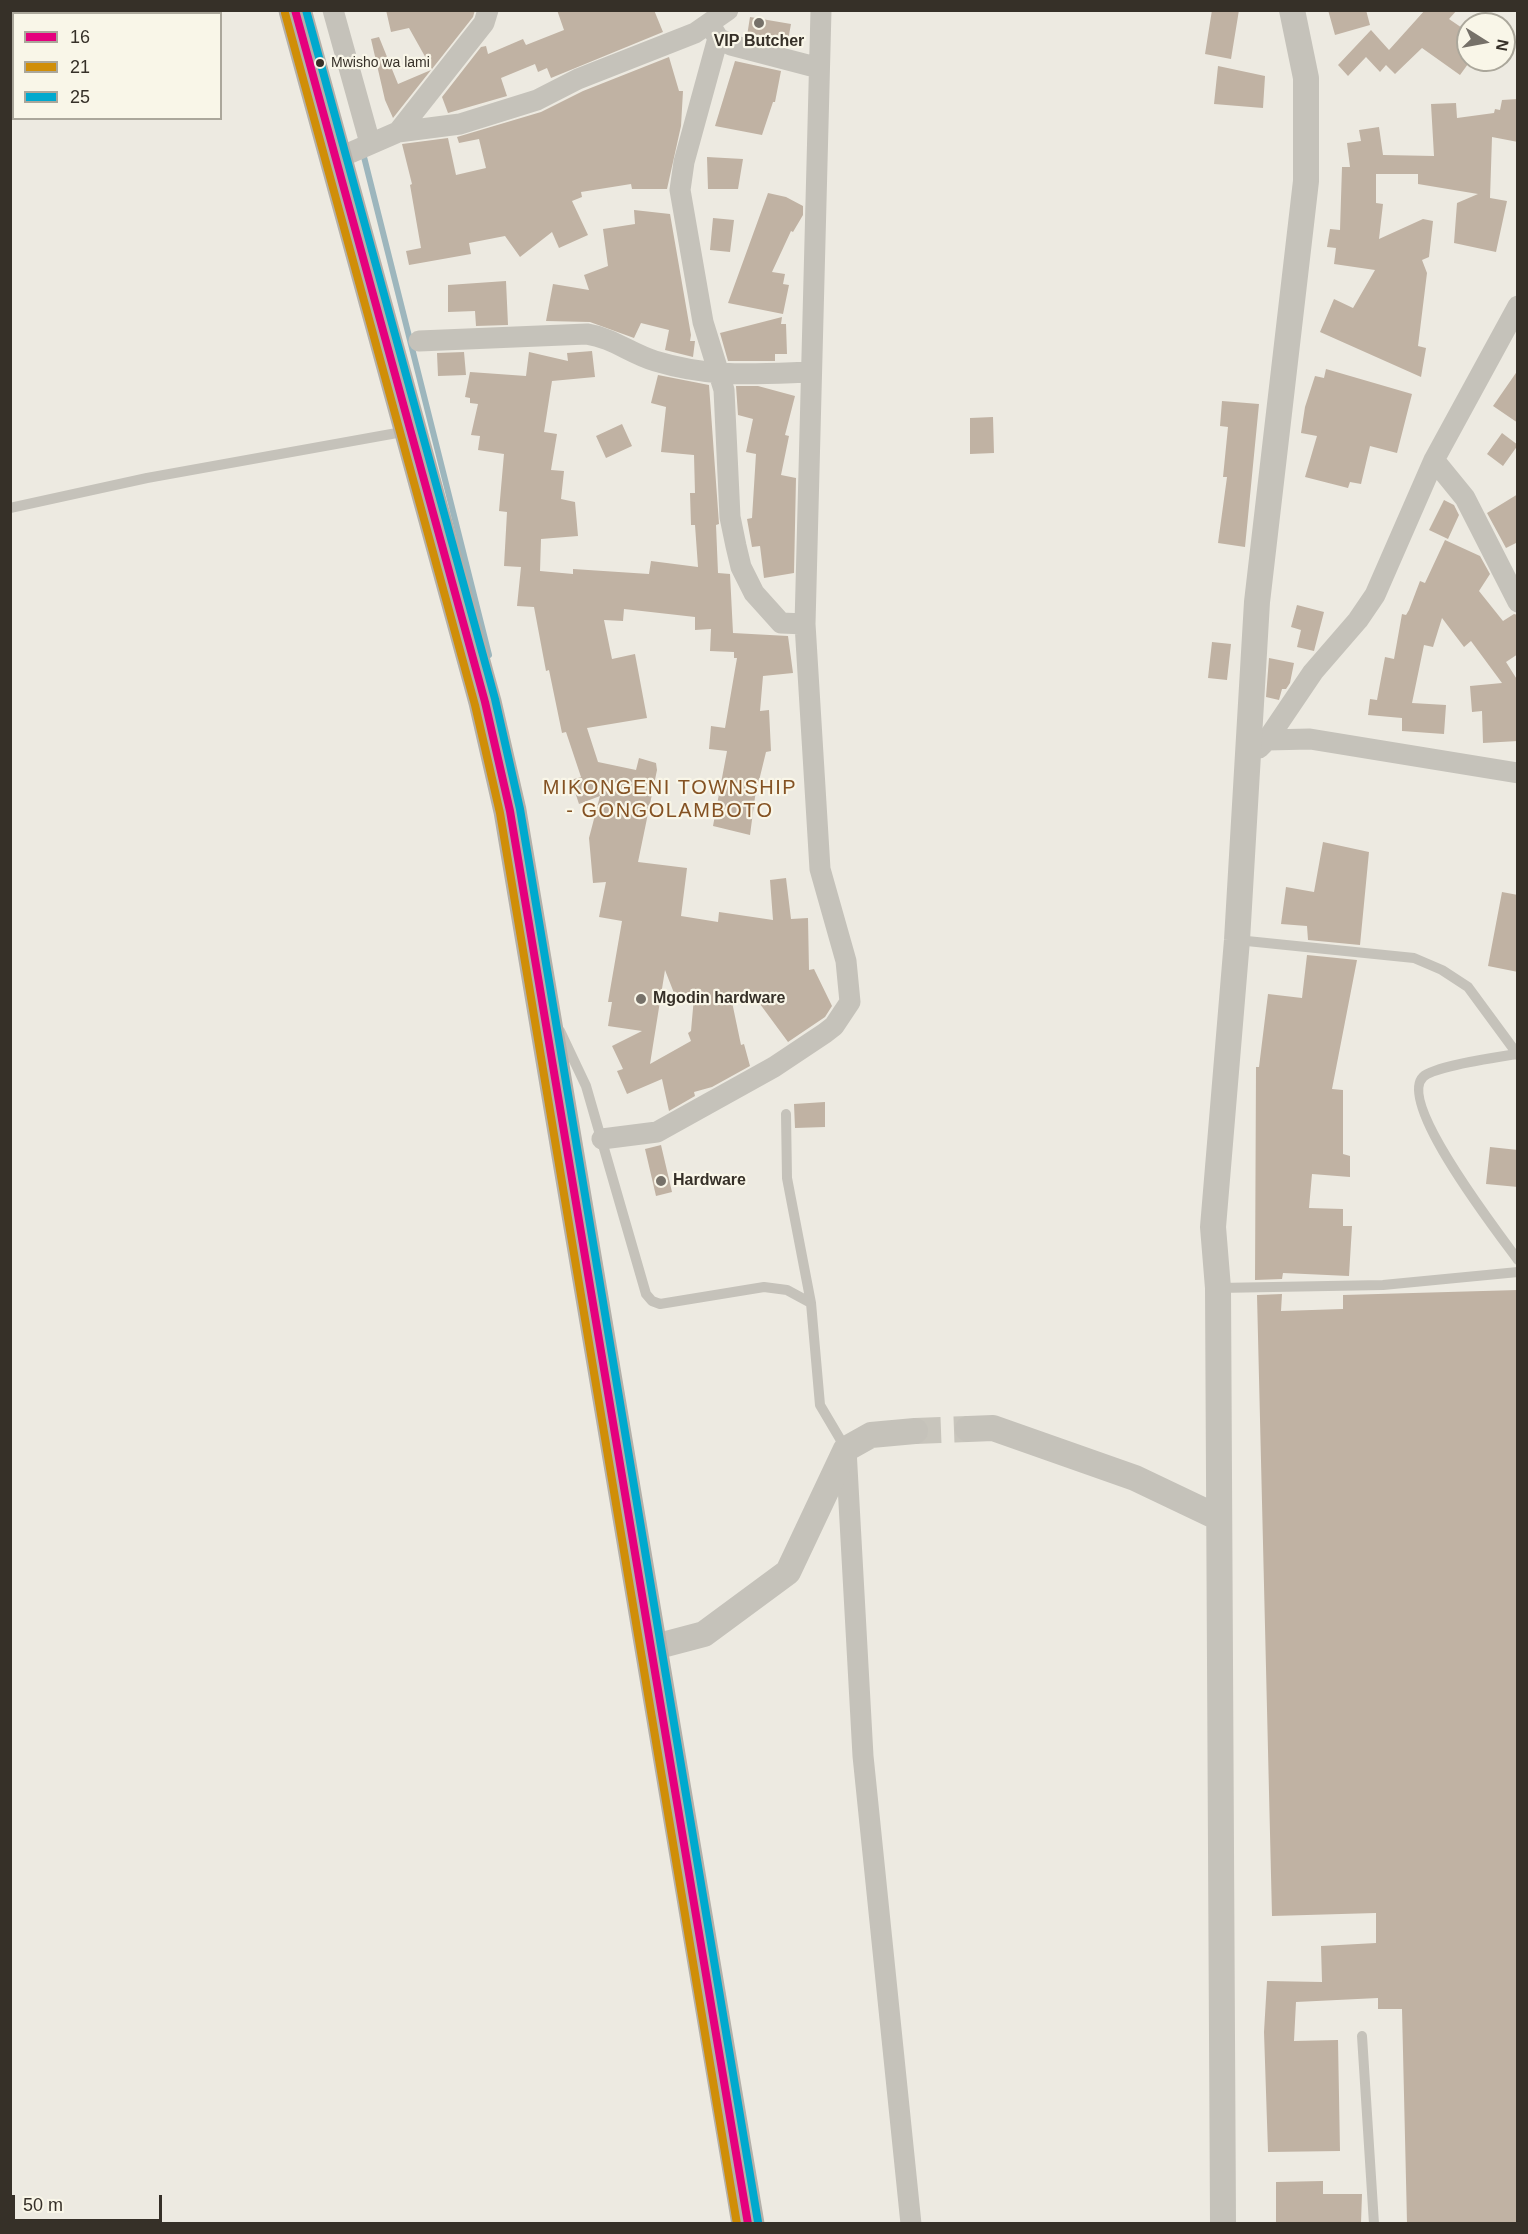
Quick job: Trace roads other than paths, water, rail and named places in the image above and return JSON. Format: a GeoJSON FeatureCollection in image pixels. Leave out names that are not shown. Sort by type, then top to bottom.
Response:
{"type":"FeatureCollection","features":[{"type":"Feature","properties":{"kind":"main road"},"geometry":{"type":"LineString","coordinates":[[295,10],[488,712],[518,848],[539,987],[748,2223]]}},
{"type":"Feature","properties":{"kind":"street"},"geometry":{"type":"LineString","coordinates":[[333,10],[370,143]]}},
{"type":"Feature","properties":{"kind":"street"},"geometry":{"type":"LineString","coordinates":[[398,132],[484,23],[488,10]]}},
{"type":"Feature","properties":{"kind":"street"},"geometry":{"type":"LineString","coordinates":[[728,10],[713,30],[680,190],[703,322],[726,408],[730,517],[741,567],[754,593],[781,623],[805,624]]}},
{"type":"Feature","properties":{"kind":"street"},"geometry":{"type":"LineString","coordinates":[[602,1139],[657,1132],[667,1127],[774,1066],[825,1033],[834,1026],[850,1002],[846,961],[820,869],[805,624],[821,10]]}},
{"type":"Feature","properties":{"kind":"street"},"geometry":{"type":"LineString","coordinates":[[1223,2223],[1218,1288],[1213,1227],[1237,940],[1257,602],[1306,181],[1306,78],[1292,10]]}},
{"type":"Feature","properties":{"kind":"street"},"geometry":{"type":"LineString","coordinates":[[336,159],[398,132],[460,124],[537,100],[578,79],[695,33],[713,30],[752,52],[819,68]]}},
{"type":"Feature","properties":{"kind":"street"},"geometry":{"type":"LineString","coordinates":[[1248,758],[1267,740],[1313,672],[1358,620],[1375,595],[1434,460],[1518,306]]}},
{"type":"Feature","properties":{"kind":"street"},"geometry":{"type":"LineString","coordinates":[[419,341],[587,334],[605,337],[650,360],[718,375],[810,372]]}},
{"type":"Feature","properties":{"kind":"street"},"geometry":{"type":"LineString","coordinates":[[1434,460],[1465,498],[1518,602]]}},
{"type":"Feature","properties":{"kind":"street"},"geometry":{"type":"LineString","coordinates":[[1267,740],[1310,739],[1518,773]]}},
{"type":"Feature","properties":{"kind":"street"},"geometry":{"type":"LineString","coordinates":[[968,1430],[993,1428],[1135,1478],[1220,1518]]}},
{"type":"Feature","properties":{"kind":"street"},"geometry":{"type":"LineString","coordinates":[[651,1648],[704,1634],[788,1572],[846,1449],[871,1435],[915,1431]]}},
{"type":"Feature","properties":{"kind":"street"},"geometry":{"type":"LineString","coordinates":[[846,1449],[862,1756],[911,2223]]}},
{"type":"Feature","properties":{"kind":"lane"},"geometry":{"type":"LineString","coordinates":[[10,508],[147,478],[411,430]]}},
{"type":"Feature","properties":{"kind":"lane"},"geometry":{"type":"LineString","coordinates":[[1237,940],[1414,958],[1442,970],[1468,987],[1517,1054],[1437,1070],[1423,1077],[1417,1089],[1421,1105],[1454,1170],[1518,1260]]}},
{"type":"Feature","properties":{"kind":"lane"},"geometry":{"type":"LineString","coordinates":[[539,987],[586,1086],[646,1294],[652,1301],[660,1304],[764,1287],[787,1290],[811,1303]]}},
{"type":"Feature","properties":{"kind":"lane"},"geometry":{"type":"LineString","coordinates":[[786,1114],[787,1178],[811,1303],[820,1405],[846,1449]]}},
{"type":"Feature","properties":{"kind":"lane"},"geometry":{"type":"LineString","coordinates":[[1218,1288],[1383,1285],[1518,1272]]}},
{"type":"Feature","properties":{"kind":"lane"},"geometry":{"type":"LineString","coordinates":[[1362,2036],[1374,2223]]}},
{"type":"Feature","properties":{"kind":"waterway"},"geometry":{"type":"LineString","coordinates":[[363,153],[489,655]]}},
{"type":"Feature","properties":{"kind":"tunnel"},"geometry":{"type":"LineString","coordinates":[[915,1431],[968,1429]]}},
{"type":"Feature","properties":{"kind":"place","name":"VIP Butcher"},"geometry":{"type":"Point","coordinates":[759,23]}},
{"type":"Feature","properties":{"kind":"place","name":"Mwisho wa lami"},"geometry":{"type":"Point","coordinates":[320,63]}},
{"type":"Feature","properties":{"kind":"place","name":"Mgodin hardware"},"geometry":{"type":"Point","coordinates":[641,999]}},
{"type":"Feature","properties":{"kind":"place","name":"Hardware"},"geometry":{"type":"Point","coordinates":[661,1181]}},
{"type":"Feature","properties":{"kind":"district","name":"MIKONGENI TOWNSHIP - GONGOLAMBOTO"},"geometry":{"type":"Point","coordinates":[670,800]}}]}
